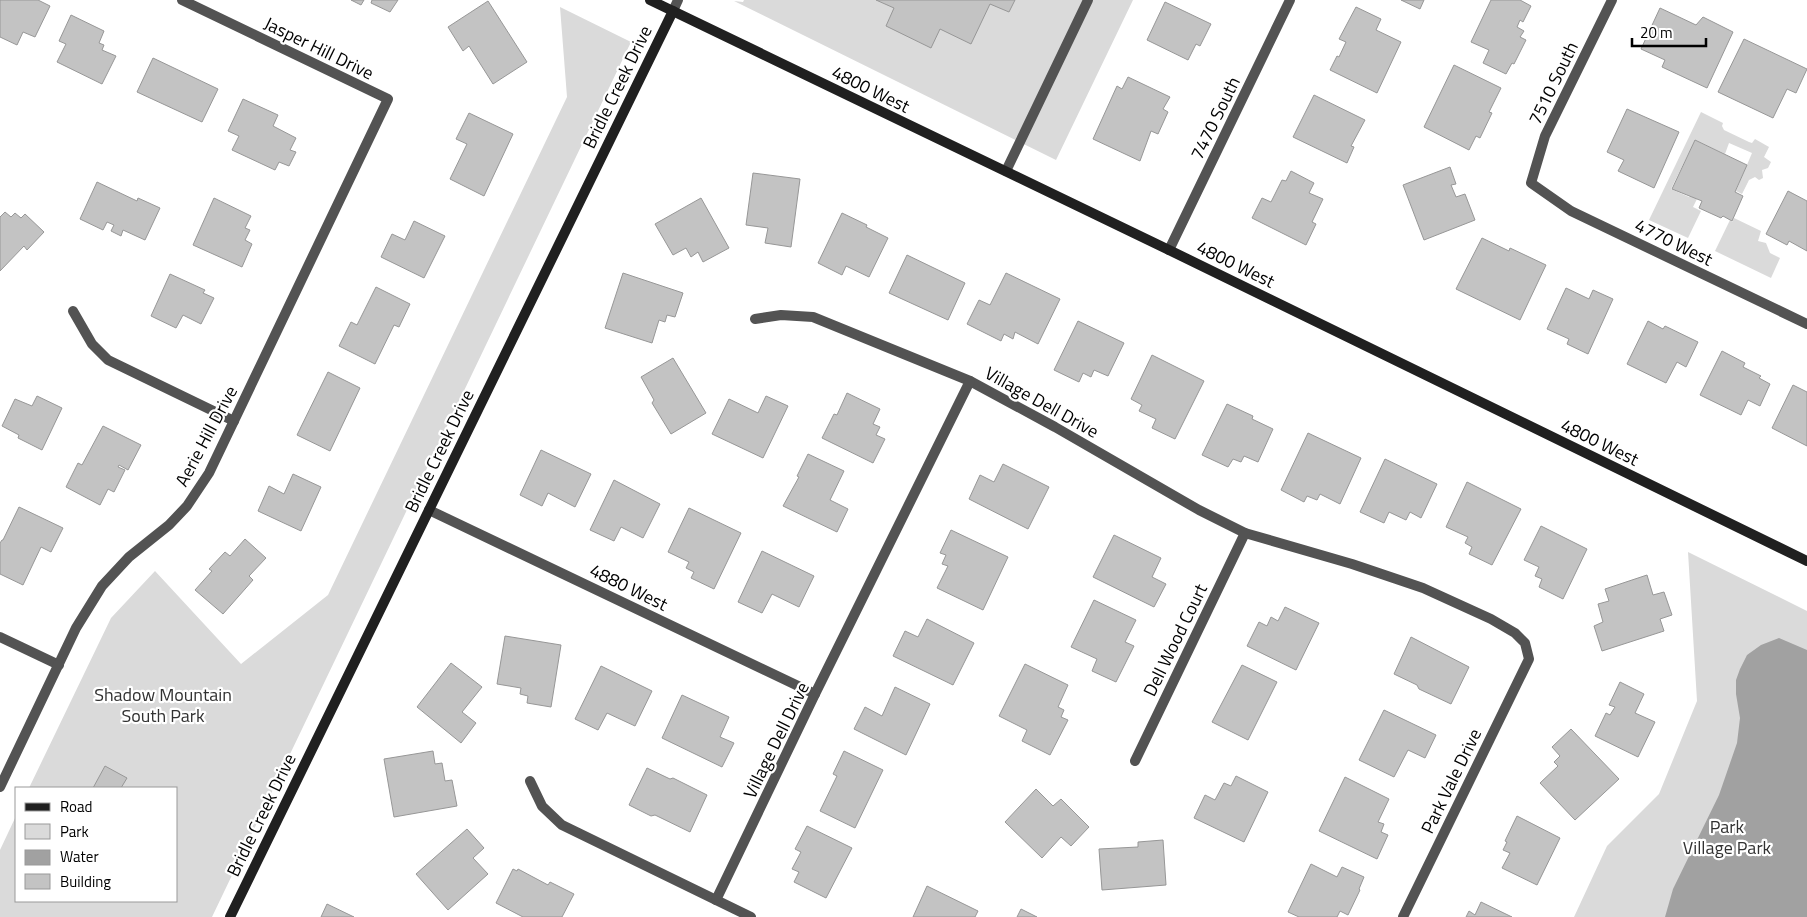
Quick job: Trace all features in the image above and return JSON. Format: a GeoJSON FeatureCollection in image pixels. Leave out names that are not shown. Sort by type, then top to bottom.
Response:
{"type":"FeatureCollection","features":[{"type":"Feature","properties":{"kind":"main road","name":"4800 West"},"geometry":{"type":"LineString","coordinates":[[650,0],[1807,560]]}},
{"type":"Feature","properties":{"kind":"main road","name":"Bridle Creek Drive"},"geometry":{"type":"LineString","coordinates":[[230,917],[673,11]]}},
{"type":"Feature","properties":{"kind":"street","name":"Jasper Hill Drive"},"geometry":{"type":"LineString","coordinates":[[182,0],[388,99]]}},
{"type":"Feature","properties":{"kind":"street","name":"Bridle Creek Drive"},"geometry":{"type":"LineString","coordinates":[[673,11],[678,0]]}},
{"type":"Feature","properties":{"kind":"street"},"geometry":{"type":"LineString","coordinates":[[1006,171],[1088,0]]}},
{"type":"Feature","properties":{"kind":"street","name":"7470 South"},"geometry":{"type":"LineString","coordinates":[[1169,250],[1290,0]]}},
{"type":"Feature","properties":{"kind":"street","name":"7510 South"},"geometry":{"type":"LineString","coordinates":[[1531,183],[1545,136],[1612,0]]}},
{"type":"Feature","properties":{"kind":"street","name":"Aerie Hill Drive"},"geometry":{"type":"LineString","coordinates":[[0,787],[76,628],[102,586],[129,557],[168,525],[187,506],[209,473],[388,99]]}},
{"type":"Feature","properties":{"kind":"street","name":"4770 West"},"geometry":{"type":"LineString","coordinates":[[1531,183],[1571,211],[1807,324]]}},
{"type":"Feature","properties":{"kind":"street"},"geometry":{"type":"LineString","coordinates":[[73,311],[92,344],[108,360],[234,420]]}},
{"type":"Feature","properties":{"kind":"street"},"geometry":{"type":"LineString","coordinates":[[755,319],[782,314],[813,317],[970,381]]}},
{"type":"Feature","properties":{"kind":"street","name":"Village Dell Drive"},"geometry":{"type":"LineString","coordinates":[[716,900],[815,694],[970,381],[1055,427],[1198,510],[1245,533],[1352,564],[1423,588],[1491,619],[1515,633],[1525,643],[1529,658]]}},
{"type":"Feature","properties":{"kind":"street","name":"4880 West"},"geometry":{"type":"LineString","coordinates":[[429,510],[815,694]]}},
{"type":"Feature","properties":{"kind":"street","name":"Dell Wood Court"},"geometry":{"type":"LineString","coordinates":[[1135,761],[1245,533]]}},
{"type":"Feature","properties":{"kind":"street"},"geometry":{"type":"LineString","coordinates":[[0,637],[59,665]]}},
{"type":"Feature","properties":{"kind":"street","name":"Park Vale Drive"},"geometry":{"type":"LineString","coordinates":[[1403,917],[1529,658]]}},
{"type":"Feature","properties":{"kind":"street"},"geometry":{"type":"LineString","coordinates":[[530,781],[542,806],[562,826],[751,917]]}},
{"type":"Feature","properties":{"kind":"green space"},"geometry":{"type":"Polygon","coordinates":[[[744,0],[1133,0],[1056,160],[734,1],[743,2],[744,0]]]}},
{"type":"Feature","properties":{"kind":"green space","name":"Shadow Mountain South Park"},"geometry":{"type":"Polygon","coordinates":[[[560,7],[631,42],[212,917],[0,917],[0,850],[15,818],[15,902],[178,902],[178,787],[29,787],[111,618],[155,571],[241,664],[328,595],[567,97],[560,7]]]}},
{"type":"Feature","properties":{"kind":"green space"},"geometry":{"type":"Polygon","coordinates":[[[1701,112],[1723,123],[1724,130],[1752,143],[1755,139],[1769,147],[1764,157],[1771,162],[1768,168],[1762,170],[1763,178],[1759,180],[1755,177],[1749,180],[1742,194],[1736,191],[1752,153],[1729,143],[1725,154],[1695,140],[1671,189],[1697,199],[1693,207],[1701,211],[1688,238],[1649,220],[1701,112]]]}},
{"type":"Feature","properties":{"kind":"green space"},"geometry":{"type":"Polygon","coordinates":[[[1734,218],[1761,231],[1758,241],[1766,243],[1770,253],[1780,258],[1771,278],[1715,251],[1730,220],[1732,222],[1734,218]]]}},
{"type":"Feature","properties":{"kind":"green space","name":"Park Village Park"},"geometry":{"type":"Polygon","coordinates":[[[1688,552],[1807,611],[1807,917],[1574,917],[1607,846],[1659,794],[1697,701],[1688,552]]]}},
{"type":"Feature","properties":{"kind":"water"},"geometry":{"type":"Polygon","coordinates":[[[1779,638],[1807,650],[1807,917],[1665,917],[1673,889],[1719,795],[1737,743],[1740,718],[1736,680],[1740,669],[1747,655],[1761,645],[1779,638]]]}},
{"type":"Feature","properties":{"kind":"building"},"geometry":{"type":"Polygon","coordinates":[[[0,0],[38,0],[50,6],[35,37],[23,32],[17,45],[0,37],[0,0]]]}},
{"type":"Feature","properties":{"kind":"building"},"geometry":{"type":"Polygon","coordinates":[[[351,0],[364,0],[361,5],[351,0]]]}},
{"type":"Feature","properties":{"kind":"building"},"geometry":{"type":"Polygon","coordinates":[[[372,0],[398,0],[390,12],[371,3],[372,0]]]}},
{"type":"Feature","properties":{"kind":"building"},"geometry":{"type":"Polygon","coordinates":[[[876,0],[1015,0],[1009,12],[990,4],[971,44],[940,29],[931,48],[886,26],[894,8],[876,0]]]}},
{"type":"Feature","properties":{"kind":"building"},"geometry":{"type":"Polygon","coordinates":[[[1401,0],[1424,0],[1420,9],[1401,0]]]}},
{"type":"Feature","properties":{"kind":"building"},"geometry":{"type":"Polygon","coordinates":[[[1491,0],[1520,0],[1531,6],[1523,22],[1520,20],[1517,27],[1524,31],[1520,37],[1526,40],[1514,64],[1512,63],[1506,74],[1483,63],[1489,50],[1471,42],[1491,0]]]}},
{"type":"Feature","properties":{"kind":"building"},"geometry":{"type":"Polygon","coordinates":[[[488,1],[527,62],[493,84],[469,46],[463,51],[448,27],[488,1]]]}},
{"type":"Feature","properties":{"kind":"building"},"geometry":{"type":"Polygon","coordinates":[[[1165,2],[1211,24],[1200,46],[1196,44],[1188,60],[1147,40],[1165,2]]]}},
{"type":"Feature","properties":{"kind":"building"},"geometry":{"type":"Polygon","coordinates":[[[1356,7],[1381,19],[1376,30],[1401,42],[1377,93],[1330,70],[1346,42],[1339,39],[1356,7]]]}},
{"type":"Feature","properties":{"kind":"building"},"geometry":{"type":"Polygon","coordinates":[[[1660,8],[1696,25],[1703,17],[1733,32],[1707,88],[1662,67],[1665,60],[1641,49],[1660,8]]]}},
{"type":"Feature","properties":{"kind":"building"},"geometry":{"type":"Polygon","coordinates":[[[71,15],[104,31],[99,43],[104,45],[102,50],[116,56],[102,84],[57,62],[66,44],[59,41],[71,15]]]}},
{"type":"Feature","properties":{"kind":"building"},"geometry":{"type":"Polygon","coordinates":[[[1744,39],[1807,69],[1796,93],[1787,89],[1773,118],[1718,92],[1744,39]]]}},
{"type":"Feature","properties":{"kind":"building"},"geometry":{"type":"Polygon","coordinates":[[[153,58],[218,89],[202,122],[137,92],[153,58]]]}},
{"type":"Feature","properties":{"kind":"building"},"geometry":{"type":"Polygon","coordinates":[[[1454,65],[1501,88],[1489,112],[1492,113],[1480,138],[1476,136],[1469,150],[1424,127],[1454,65]]]}},
{"type":"Feature","properties":{"kind":"building"},"geometry":{"type":"Polygon","coordinates":[[[1128,77],[1170,97],[1163,109],[1168,112],[1158,134],[1151,131],[1140,161],[1093,139],[1117,86],[1122,89],[1128,77]]]}},
{"type":"Feature","properties":{"kind":"building"},"geometry":{"type":"Polygon","coordinates":[[[1314,95],[1365,120],[1351,146],[1354,147],[1347,163],[1293,137],[1314,95]]]}},
{"type":"Feature","properties":{"kind":"building"},"geometry":{"type":"Polygon","coordinates":[[[243,99],[278,115],[273,126],[296,138],[290,150],[296,152],[289,166],[279,162],[275,170],[232,150],[239,136],[228,131],[243,99]]]}},
{"type":"Feature","properties":{"kind":"building"},"geometry":{"type":"Polygon","coordinates":[[[1627,109],[1679,132],[1654,188],[1618,171],[1624,160],[1607,152],[1627,109]]]}},
{"type":"Feature","properties":{"kind":"building"},"geometry":{"type":"Polygon","coordinates":[[[469,113],[513,134],[484,196],[450,179],[467,144],[456,139],[469,113]]]}},
{"type":"Feature","properties":{"kind":"building"},"geometry":{"type":"Polygon","coordinates":[[[1695,140],[1747,165],[1735,192],[1743,196],[1732,221],[1699,208],[1702,201],[1672,189],[1695,140]]]}},
{"type":"Feature","properties":{"kind":"building"},"geometry":{"type":"Polygon","coordinates":[[[1450,167],[1456,184],[1451,185],[1456,197],[1465,194],[1475,220],[1424,240],[1403,185],[1450,167]]]}},
{"type":"Feature","properties":{"kind":"building"},"geometry":{"type":"Polygon","coordinates":[[[1291,171],[1314,183],[1309,193],[1323,199],[1312,222],[1316,224],[1306,245],[1252,218],[1262,198],[1271,202],[1282,180],[1286,181],[1291,171]]]}},
{"type":"Feature","properties":{"kind":"building"},"geometry":{"type":"Polygon","coordinates":[[[753,173],[800,179],[791,247],[765,243],[768,228],[746,225],[753,173]]]}},
{"type":"Feature","properties":{"kind":"building"},"geometry":{"type":"Polygon","coordinates":[[[97,182],[137,201],[138,198],[160,208],[145,240],[123,230],[121,236],[111,231],[114,225],[107,222],[103,230],[80,219],[97,182]]]}},
{"type":"Feature","properties":{"kind":"building"},"geometry":{"type":"Polygon","coordinates":[[[1788,191],[1807,201],[1807,251],[1789,241],[1787,245],[1766,234],[1788,191]]]}},
{"type":"Feature","properties":{"kind":"building"},"geometry":{"type":"Polygon","coordinates":[[[214,198],[251,216],[245,228],[250,230],[245,240],[252,244],[242,267],[193,245],[214,198]]]}},
{"type":"Feature","properties":{"kind":"building"},"geometry":{"type":"Polygon","coordinates":[[[701,198],[729,248],[703,262],[698,252],[691,257],[686,248],[673,255],[655,224],[701,198]]]}},
{"type":"Feature","properties":{"kind":"building"},"geometry":{"type":"Polygon","coordinates":[[[5,212],[11,217],[15,213],[21,218],[25,214],[44,232],[27,250],[24,246],[0,271],[0,217],[5,212]]]}},
{"type":"Feature","properties":{"kind":"building"},"geometry":{"type":"Polygon","coordinates":[[[842,213],[888,238],[869,277],[846,266],[842,275],[818,263],[842,213]]]}},
{"type":"Feature","properties":{"kind":"building"},"geometry":{"type":"Polygon","coordinates":[[[414,221],[445,236],[424,278],[381,257],[392,234],[405,240],[414,221]]]}},
{"type":"Feature","properties":{"kind":"building"},"geometry":{"type":"Polygon","coordinates":[[[1482,238],[1509,251],[1510,248],[1546,265],[1520,320],[1456,289],[1482,238]]]}},
{"type":"Feature","properties":{"kind":"building"},"geometry":{"type":"Polygon","coordinates":[[[907,255],[965,283],[948,320],[889,293],[907,255]]]}},
{"type":"Feature","properties":{"kind":"building"},"geometry":{"type":"Polygon","coordinates":[[[623,273],[683,293],[675,317],[667,315],[665,322],[659,320],[652,343],[605,328],[623,273]]]}},
{"type":"Feature","properties":{"kind":"building"},"geometry":{"type":"Polygon","coordinates":[[[1006,273],[1060,299],[1038,344],[1015,332],[1013,339],[1004,334],[1001,341],[967,324],[979,300],[990,305],[1006,273]]]}},
{"type":"Feature","properties":{"kind":"building"},"geometry":{"type":"Polygon","coordinates":[[[170,274],[205,290],[203,293],[214,298],[201,324],[183,315],[176,328],[151,316],[170,274]]]}},
{"type":"Feature","properties":{"kind":"building"},"geometry":{"type":"Polygon","coordinates":[[[376,287],[410,304],[399,327],[394,325],[375,364],[339,346],[351,322],[357,325],[376,287]]]}},
{"type":"Feature","properties":{"kind":"building"},"geometry":{"type":"Polygon","coordinates":[[[1566,288],[1589,299],[1593,290],[1613,299],[1588,354],[1567,344],[1569,339],[1547,329],[1566,288]]]}},
{"type":"Feature","properties":{"kind":"building"},"geometry":{"type":"Polygon","coordinates":[[[1078,321],[1124,343],[1108,376],[1094,370],[1091,377],[1083,373],[1079,382],[1054,370],[1078,321]]]}},
{"type":"Feature","properties":{"kind":"building"},"geometry":{"type":"Polygon","coordinates":[[[1648,321],[1663,329],[1665,326],[1698,342],[1686,367],[1677,362],[1666,383],[1627,364],[1648,321]]]}},
{"type":"Feature","properties":{"kind":"building"},"geometry":{"type":"Polygon","coordinates":[[[1722,351],[1745,363],[1743,367],[1761,376],[1759,378],[1770,384],[1760,406],[1748,400],[1741,415],[1700,395],[1722,351]]]}},
{"type":"Feature","properties":{"kind":"building"},"geometry":{"type":"Polygon","coordinates":[[[1152,355],[1204,381],[1175,439],[1152,428],[1156,419],[1139,411],[1142,405],[1131,399],[1152,355]]]}},
{"type":"Feature","properties":{"kind":"building"},"geometry":{"type":"Polygon","coordinates":[[[673,358],[706,413],[671,434],[652,403],[654,400],[641,377],[673,358]]]}},
{"type":"Feature","properties":{"kind":"building"},"geometry":{"type":"Polygon","coordinates":[[[328,372],[360,388],[330,451],[297,435],[328,372]]]}},
{"type":"Feature","properties":{"kind":"building"},"geometry":{"type":"Polygon","coordinates":[[[1793,385],[1807,392],[1807,446],[1772,428],[1793,385]]]}},
{"type":"Feature","properties":{"kind":"building"},"geometry":{"type":"Polygon","coordinates":[[[847,393],[880,409],[873,424],[880,427],[876,435],[885,439],[873,463],[822,438],[834,414],[837,415],[847,393]]]}},
{"type":"Feature","properties":{"kind":"building"},"geometry":{"type":"Polygon","coordinates":[[[37,396],[62,408],[42,450],[18,438],[19,435],[2,426],[15,399],[32,406],[37,396]]]}},
{"type":"Feature","properties":{"kind":"building"},"geometry":{"type":"Polygon","coordinates":[[[766,396],[788,406],[763,458],[712,434],[729,399],[758,413],[766,396]]]}},
{"type":"Feature","properties":{"kind":"building"},"geometry":{"type":"Polygon","coordinates":[[[1227,404],[1253,416],[1252,419],[1273,429],[1258,462],[1244,456],[1241,462],[1233,459],[1228,467],[1202,455],[1227,404]]]}},
{"type":"Feature","properties":{"kind":"building"},"geometry":{"type":"Polygon","coordinates":[[[103,426],[141,445],[128,470],[119,465],[118,467],[125,470],[114,492],[108,489],[100,505],[66,487],[78,463],[82,465],[103,426]]]}},
{"type":"Feature","properties":{"kind":"building"},"geometry":{"type":"Polygon","coordinates":[[[1308,433],[1361,458],[1340,504],[1320,494],[1317,500],[1307,496],[1304,502],[1281,490],[1308,433]]]}},
{"type":"Feature","properties":{"kind":"building"},"geometry":{"type":"Polygon","coordinates":[[[541,450],[591,474],[575,507],[548,493],[542,506],[520,495],[541,450]]]}},
{"type":"Feature","properties":{"kind":"building"},"geometry":{"type":"Polygon","coordinates":[[[808,454],[844,471],[830,500],[848,509],[837,532],[783,506],[799,477],[797,476],[808,454]]]}},
{"type":"Feature","properties":{"kind":"building"},"geometry":{"type":"Polygon","coordinates":[[[1385,459],[1437,484],[1421,518],[1410,512],[1406,520],[1389,512],[1384,523],[1360,512],[1385,459]]]}},
{"type":"Feature","properties":{"kind":"building"},"geometry":{"type":"Polygon","coordinates":[[[1003,464],[1049,487],[1028,529],[969,499],[980,475],[994,482],[1003,464]]]}},
{"type":"Feature","properties":{"kind":"building"},"geometry":{"type":"Polygon","coordinates":[[[293,474],[321,487],[301,531],[258,511],[269,486],[284,494],[293,474]]]}},
{"type":"Feature","properties":{"kind":"building"},"geometry":{"type":"Polygon","coordinates":[[[614,480],[660,504],[643,538],[621,527],[614,541],[590,530],[614,480]]]}},
{"type":"Feature","properties":{"kind":"building"},"geometry":{"type":"Polygon","coordinates":[[[1467,482],[1521,509],[1492,565],[1469,554],[1472,547],[1465,543],[1468,537],[1446,527],[1467,482]]]}},
{"type":"Feature","properties":{"kind":"building"},"geometry":{"type":"Polygon","coordinates":[[[19,507],[63,528],[51,552],[41,547],[23,585],[0,574],[0,543],[19,507]]]}},
{"type":"Feature","properties":{"kind":"building"},"geometry":{"type":"Polygon","coordinates":[[[689,508],[741,533],[714,589],[691,578],[694,572],[686,568],[689,562],[668,552],[689,508]]]}},
{"type":"Feature","properties":{"kind":"building"},"geometry":{"type":"Polygon","coordinates":[[[1541,526],[1587,549],[1563,599],[1539,587],[1542,579],[1535,576],[1539,567],[1524,560],[1541,526]]]}},
{"type":"Feature","properties":{"kind":"building"},"geometry":{"type":"Polygon","coordinates":[[[951,530],[1008,557],[983,610],[937,588],[948,566],[942,564],[946,555],[940,553],[951,530]]]}},
{"type":"Feature","properties":{"kind":"building"},"geometry":{"type":"Polygon","coordinates":[[[1114,535],[1161,558],[1152,577],[1166,584],[1154,607],[1093,577],[1114,535]]]}},
{"type":"Feature","properties":{"kind":"building"},"geometry":{"type":"Polygon","coordinates":[[[245,539],[266,558],[249,576],[253,580],[223,614],[195,590],[212,571],[209,569],[225,552],[230,556],[245,539]]]}},
{"type":"Feature","properties":{"kind":"building"},"geometry":{"type":"Polygon","coordinates":[[[762,551],[814,576],[799,607],[772,594],[762,613],[738,602],[762,551]]]}},
{"type":"Feature","properties":{"kind":"building"},"geometry":{"type":"Polygon","coordinates":[[[1647,575],[1653,595],[1664,592],[1672,615],[1660,619],[1664,631],[1602,651],[1594,626],[1603,622],[1598,604],[1609,601],[1605,589],[1647,575]]]}},
{"type":"Feature","properties":{"kind":"building"},"geometry":{"type":"Polygon","coordinates":[[[1094,600],[1136,620],[1125,642],[1134,646],[1116,682],[1092,671],[1097,659],[1071,647],[1094,600]]]}},
{"type":"Feature","properties":{"kind":"building"},"geometry":{"type":"Polygon","coordinates":[[[1285,607],[1319,623],[1296,670],[1247,646],[1259,622],[1267,626],[1271,617],[1278,621],[1285,607]]]}},
{"type":"Feature","properties":{"kind":"building"},"geometry":{"type":"Polygon","coordinates":[[[927,619],[974,643],[953,685],[893,656],[905,631],[918,637],[927,619]]]}},
{"type":"Feature","properties":{"kind":"building"},"geometry":{"type":"Polygon","coordinates":[[[505,636],[561,645],[551,707],[527,703],[528,696],[520,694],[521,688],[497,684],[505,636]]]}},
{"type":"Feature","properties":{"kind":"building"},"geometry":{"type":"Polygon","coordinates":[[[1411,637],[1469,667],[1451,704],[1419,689],[1417,685],[1394,674],[1411,637]]]}},
{"type":"Feature","properties":{"kind":"building"},"geometry":{"type":"Polygon","coordinates":[[[451,663],[482,687],[462,712],[476,723],[461,743],[417,707],[451,663]]]}},
{"type":"Feature","properties":{"kind":"building"},"geometry":{"type":"Polygon","coordinates":[[[1025,664],[1068,685],[1058,707],[1064,710],[1061,717],[1068,720],[1050,755],[1022,741],[1027,730],[999,716],[1025,664]]]}},
{"type":"Feature","properties":{"kind":"building"},"geometry":{"type":"Polygon","coordinates":[[[1242,665],[1277,682],[1248,740],[1212,722],[1242,665]]]}},
{"type":"Feature","properties":{"kind":"building"},"geometry":{"type":"Polygon","coordinates":[[[601,666],[652,691],[635,726],[607,713],[598,730],[575,719],[601,666]]]}},
{"type":"Feature","properties":{"kind":"building"},"geometry":{"type":"Polygon","coordinates":[[[1620,682],[1644,694],[1635,713],[1655,722],[1638,757],[1595,736],[1606,713],[1610,715],[1615,707],[1609,705],[1620,682]]]}},
{"type":"Feature","properties":{"kind":"building"},"geometry":{"type":"Polygon","coordinates":[[[895,687],[930,704],[906,755],[854,729],[865,707],[882,716],[895,687]]]}},
{"type":"Feature","properties":{"kind":"building"},"geometry":{"type":"Polygon","coordinates":[[[682,695],[729,717],[720,737],[734,743],[722,767],[662,738],[682,695]]]}},
{"type":"Feature","properties":{"kind":"building"},"geometry":{"type":"Polygon","coordinates":[[[1384,710],[1436,735],[1425,758],[1408,750],[1394,777],[1359,760],[1384,710]]]}},
{"type":"Feature","properties":{"kind":"building"},"geometry":{"type":"Polygon","coordinates":[[[1571,729],[1619,779],[1575,820],[1540,783],[1558,766],[1554,762],[1560,756],[1552,747],[1571,729]]]}},
{"type":"Feature","properties":{"kind":"building"},"geometry":{"type":"Polygon","coordinates":[[[433,751],[435,764],[442,763],[445,781],[452,780],[457,806],[394,817],[384,759],[433,751]]]}},
{"type":"Feature","properties":{"kind":"building"},"geometry":{"type":"Polygon","coordinates":[[[844,751],[883,770],[855,828],[820,811],[837,776],[833,774],[844,751]]]}},
{"type":"Feature","properties":{"kind":"building"},"geometry":{"type":"Polygon","coordinates":[[[105,766],[127,778],[122,787],[94,787],[105,766]]]}},
{"type":"Feature","properties":{"kind":"building"},"geometry":{"type":"Polygon","coordinates":[[[647,768],[670,779],[673,778],[707,795],[690,832],[629,805],[647,768]]]}},
{"type":"Feature","properties":{"kind":"building"},"geometry":{"type":"Polygon","coordinates":[[[1236,776],[1268,792],[1244,842],[1194,818],[1205,795],[1215,800],[1224,783],[1231,786],[1236,776]]]}},
{"type":"Feature","properties":{"kind":"building"},"geometry":{"type":"Polygon","coordinates":[[[1345,777],[1389,799],[1378,822],[1384,824],[1381,832],[1388,835],[1377,859],[1319,831],[1345,777]]]}},
{"type":"Feature","properties":{"kind":"building"},"geometry":{"type":"Polygon","coordinates":[[[1036,789],[1053,806],[1061,799],[1089,827],[1071,846],[1061,837],[1042,858],[1005,822],[1036,789]]]}},
{"type":"Feature","properties":{"kind":"building"},"geometry":{"type":"Polygon","coordinates":[[[1517,816],[1560,838],[1537,885],[1502,868],[1510,853],[1503,850],[1507,842],[1505,841],[1517,816]]]}},
{"type":"Feature","properties":{"kind":"building"},"geometry":{"type":"Polygon","coordinates":[[[807,826],[852,848],[826,898],[794,882],[799,872],[792,869],[801,852],[795,849],[807,826]]]}},
{"type":"Feature","properties":{"kind":"building"},"geometry":{"type":"Polygon","coordinates":[[[467,829],[484,848],[473,858],[488,874],[448,910],[416,874],[467,829]]]}},
{"type":"Feature","properties":{"kind":"building"},"geometry":{"type":"Polygon","coordinates":[[[1163,840],[1166,885],[1102,890],[1099,849],[1138,847],[1138,842],[1163,840]]]}},
{"type":"Feature","properties":{"kind":"building"},"geometry":{"type":"Polygon","coordinates":[[[1311,864],[1337,877],[1342,867],[1364,877],[1348,915],[1340,911],[1337,917],[1299,917],[1288,912],[1311,864]]]}},
{"type":"Feature","properties":{"kind":"building"},"geometry":{"type":"Polygon","coordinates":[[[513,869],[517,871],[518,869],[548,885],[550,882],[574,894],[562,917],[523,917],[496,903],[513,869]]]}},
{"type":"Feature","properties":{"kind":"building"},"geometry":{"type":"Polygon","coordinates":[[[927,886],[978,911],[975,917],[913,917],[927,886]]]}},
{"type":"Feature","properties":{"kind":"building"},"geometry":{"type":"Polygon","coordinates":[[[1481,902],[1512,917],[1466,917],[1469,911],[1475,915],[1481,902]]]}},
{"type":"Feature","properties":{"kind":"building"},"geometry":{"type":"Polygon","coordinates":[[[327,904],[354,917],[321,917],[327,904]]]}},
{"type":"Feature","properties":{"kind":"building"},"geometry":{"type":"Polygon","coordinates":[[[1021,909],[1037,917],[1017,917],[1021,909]]]}}]}
